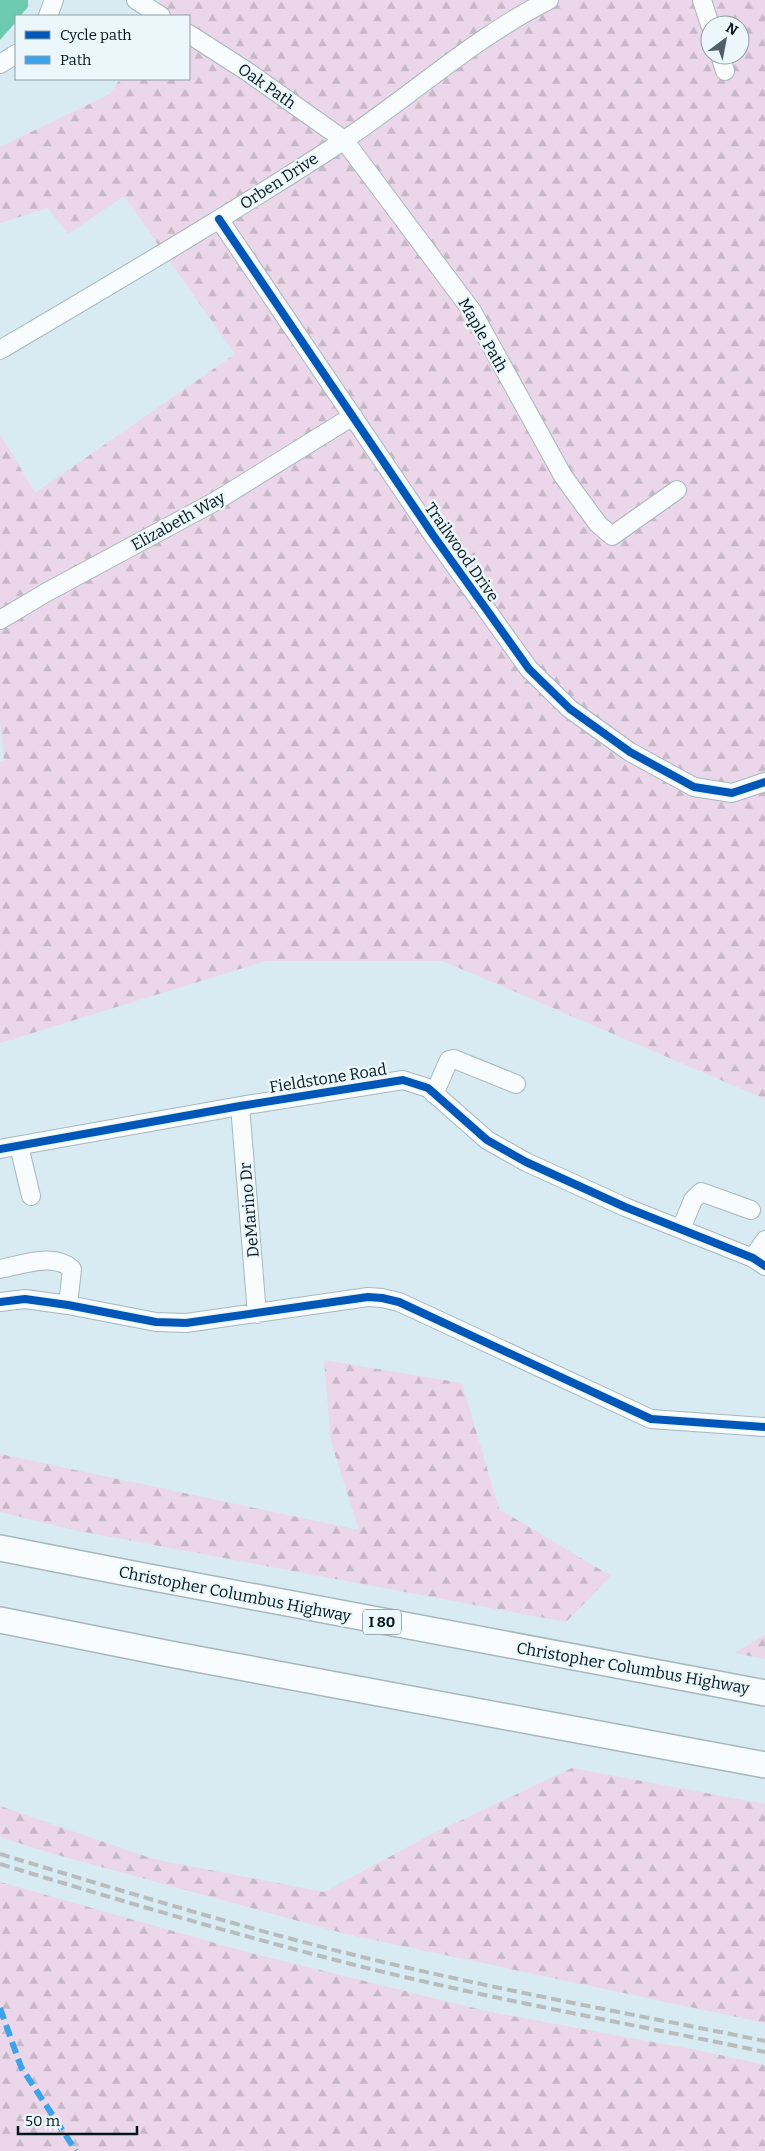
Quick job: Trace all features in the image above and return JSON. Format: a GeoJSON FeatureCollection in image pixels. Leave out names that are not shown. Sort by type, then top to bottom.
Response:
{"type":"FeatureCollection","features":[{"type":"Feature","properties":{"kind":"highway","name":"Christopher Columbus Highway"},"geometry":{"type":"LineString","coordinates":[[0,1548],[765,1693]]}},
{"type":"Feature","properties":{"kind":"highway"},"geometry":{"type":"LineString","coordinates":[[0,1620],[765,1765]]}},
{"type":"Feature","properties":{"kind":"street"},"geometry":{"type":"LineString","coordinates":[[48,15],[54,0]]}},
{"type":"Feature","properties":{"kind":"street"},"geometry":{"type":"LineString","coordinates":[[136,0],[159,15]]}},
{"type":"Feature","properties":{"kind":"street","name":"Orben Drive"},"geometry":{"type":"LineString","coordinates":[[0,350],[219,219],[344,140],[502,27],[549,0]]}},
{"type":"Feature","properties":{"kind":"street"},"geometry":{"type":"LineString","coordinates":[[702,0],[707,15]]}},
{"type":"Feature","properties":{"kind":"street","name":"Oak Path"},"geometry":{"type":"LineString","coordinates":[[190,35],[248,72],[344,140]]}},
{"type":"Feature","properties":{"kind":"street"},"geometry":{"type":"LineString","coordinates":[[0,64],[15,55]]}},
{"type":"Feature","properties":{"kind":"street","name":"Maple Path"},"geometry":{"type":"LineString","coordinates":[[344,140],[472,311],[563,476],[598,524],[612,536],[677,490]]}},
{"type":"Feature","properties":{"kind":"street","name":"Trailwood Drive"},"geometry":{"type":"LineString","coordinates":[[219,219],[352,416],[499,629],[529,669],[570,709],[630,752],[694,787],[732,793],[765,782]]}},
{"type":"Feature","properties":{"kind":"street","name":"Elizabeth Way"},"geometry":{"type":"LineString","coordinates":[[0,620],[47,592],[216,501],[352,416]]}},
{"type":"Feature","properties":{"kind":"street"},"geometry":{"type":"LineString","coordinates":[[434,1094],[449,1060],[454,1059],[516,1084]]}},
{"type":"Feature","properties":{"kind":"street","name":"Fieldstone Road"},"geometry":{"type":"LineString","coordinates":[[0,1149],[240,1106],[404,1080],[428,1088],[487,1140],[526,1162],[759,1262]]}},
{"type":"Feature","properties":{"kind":"street","name":"DeMarino Dr"},"geometry":{"type":"LineString","coordinates":[[240,1106],[257,1314]]}},
{"type":"Feature","properties":{"kind":"street"},"geometry":{"type":"LineString","coordinates":[[19,1146],[31,1196]]}},
{"type":"Feature","properties":{"kind":"street"},"geometry":{"type":"LineString","coordinates":[[681,1229],[693,1200],[701,1192],[751,1210]]}},
{"type":"Feature","properties":{"kind":"street"},"geometry":{"type":"LineString","coordinates":[[759,1262],[765,1240]]}},
{"type":"Feature","properties":{"kind":"street"},"geometry":{"type":"LineString","coordinates":[[0,1269],[54,1260],[66,1264],[72,1269],[68,1305]]}},
{"type":"Feature","properties":{"kind":"street"},"geometry":{"type":"LineString","coordinates":[[0,1302],[25,1299],[68,1305],[156,1322],[186,1323],[368,1298],[391,1300],[460,1330],[651,1420],[765,1426]]}},
{"type":"Feature","properties":{"kind":"green space"},"geometry":{"type":"Polygon","coordinates":[[[159,0],[765,0],[765,1099],[443,961],[266,961],[0,1043],[0,762],[4,761],[0,720],[0,434],[35,493],[235,354],[124,196],[68,234],[48,208],[0,223],[0,147],[110,94],[119,80],[190,80],[190,15],[158,15],[159,0]]]}},
{"type":"Feature","properties":{"kind":"green space"},"geometry":{"type":"Polygon","coordinates":[[[324,1360],[462,1383],[499,1509],[611,1576],[566,1622],[74,1530],[0,1512],[0,1454],[359,1530],[331,1442],[324,1360]]]}},
{"type":"Feature","properties":{"kind":"green space"},"geometry":{"type":"Polygon","coordinates":[[[765,1635],[765,1659],[734,1653],[765,1635]]]}},
{"type":"Feature","properties":{"kind":"green space"},"geometry":{"type":"Polygon","coordinates":[[[572,1768],[765,1804],[765,2023],[346,1934],[47,1852],[0,1837],[0,1806],[153,1859],[324,1892],[432,1834],[572,1768]]]}},
{"type":"Feature","properties":{"kind":"green space"},"geometry":{"type":"Polygon","coordinates":[[[0,1882],[247,1952],[490,2012],[702,2051],[765,2065],[765,2151],[0,2151],[0,1882]]]}},
{"type":"Feature","properties":{"kind":"shaded area"},"geometry":{"type":"Polygon","coordinates":[[[0,0],[28,0],[28,7],[21,15],[15,15],[15,23],[0,40],[0,0]]]}},
{"type":"Feature","properties":{"kind":"railway"},"geometry":{"type":"LineString","coordinates":[[0,1854],[218,1919],[350,1954],[505,1989],[765,2041]]}},
{"type":"Feature","properties":{"kind":"railway"},"geometry":{"type":"LineString","coordinates":[[0,1864],[260,1940],[399,1976],[765,2052]]}},
{"type":"Feature","properties":{"kind":"marked path"},"geometry":{"type":"LineString","coordinates":[[0,2008],[21,2067],[76,2151]]}},
{"type":"Feature","properties":{"kind":"cycle path"},"geometry":{"type":"LineString","coordinates":[[219,219],[433,535],[529,669],[570,709],[630,752],[694,787],[732,793],[765,782]]}},
{"type":"Feature","properties":{"kind":"cycle path"},"geometry":{"type":"LineString","coordinates":[[0,1149],[240,1106],[403,1080],[428,1088],[487,1140],[526,1162],[625,1207],[753,1258],[765,1266]]}},
{"type":"Feature","properties":{"kind":"cycle path"},"geometry":{"type":"LineString","coordinates":[[0,1302],[25,1299],[68,1305],[156,1322],[186,1323],[368,1297],[382,1298],[399,1302],[651,1419],[765,1427]]}}]}
